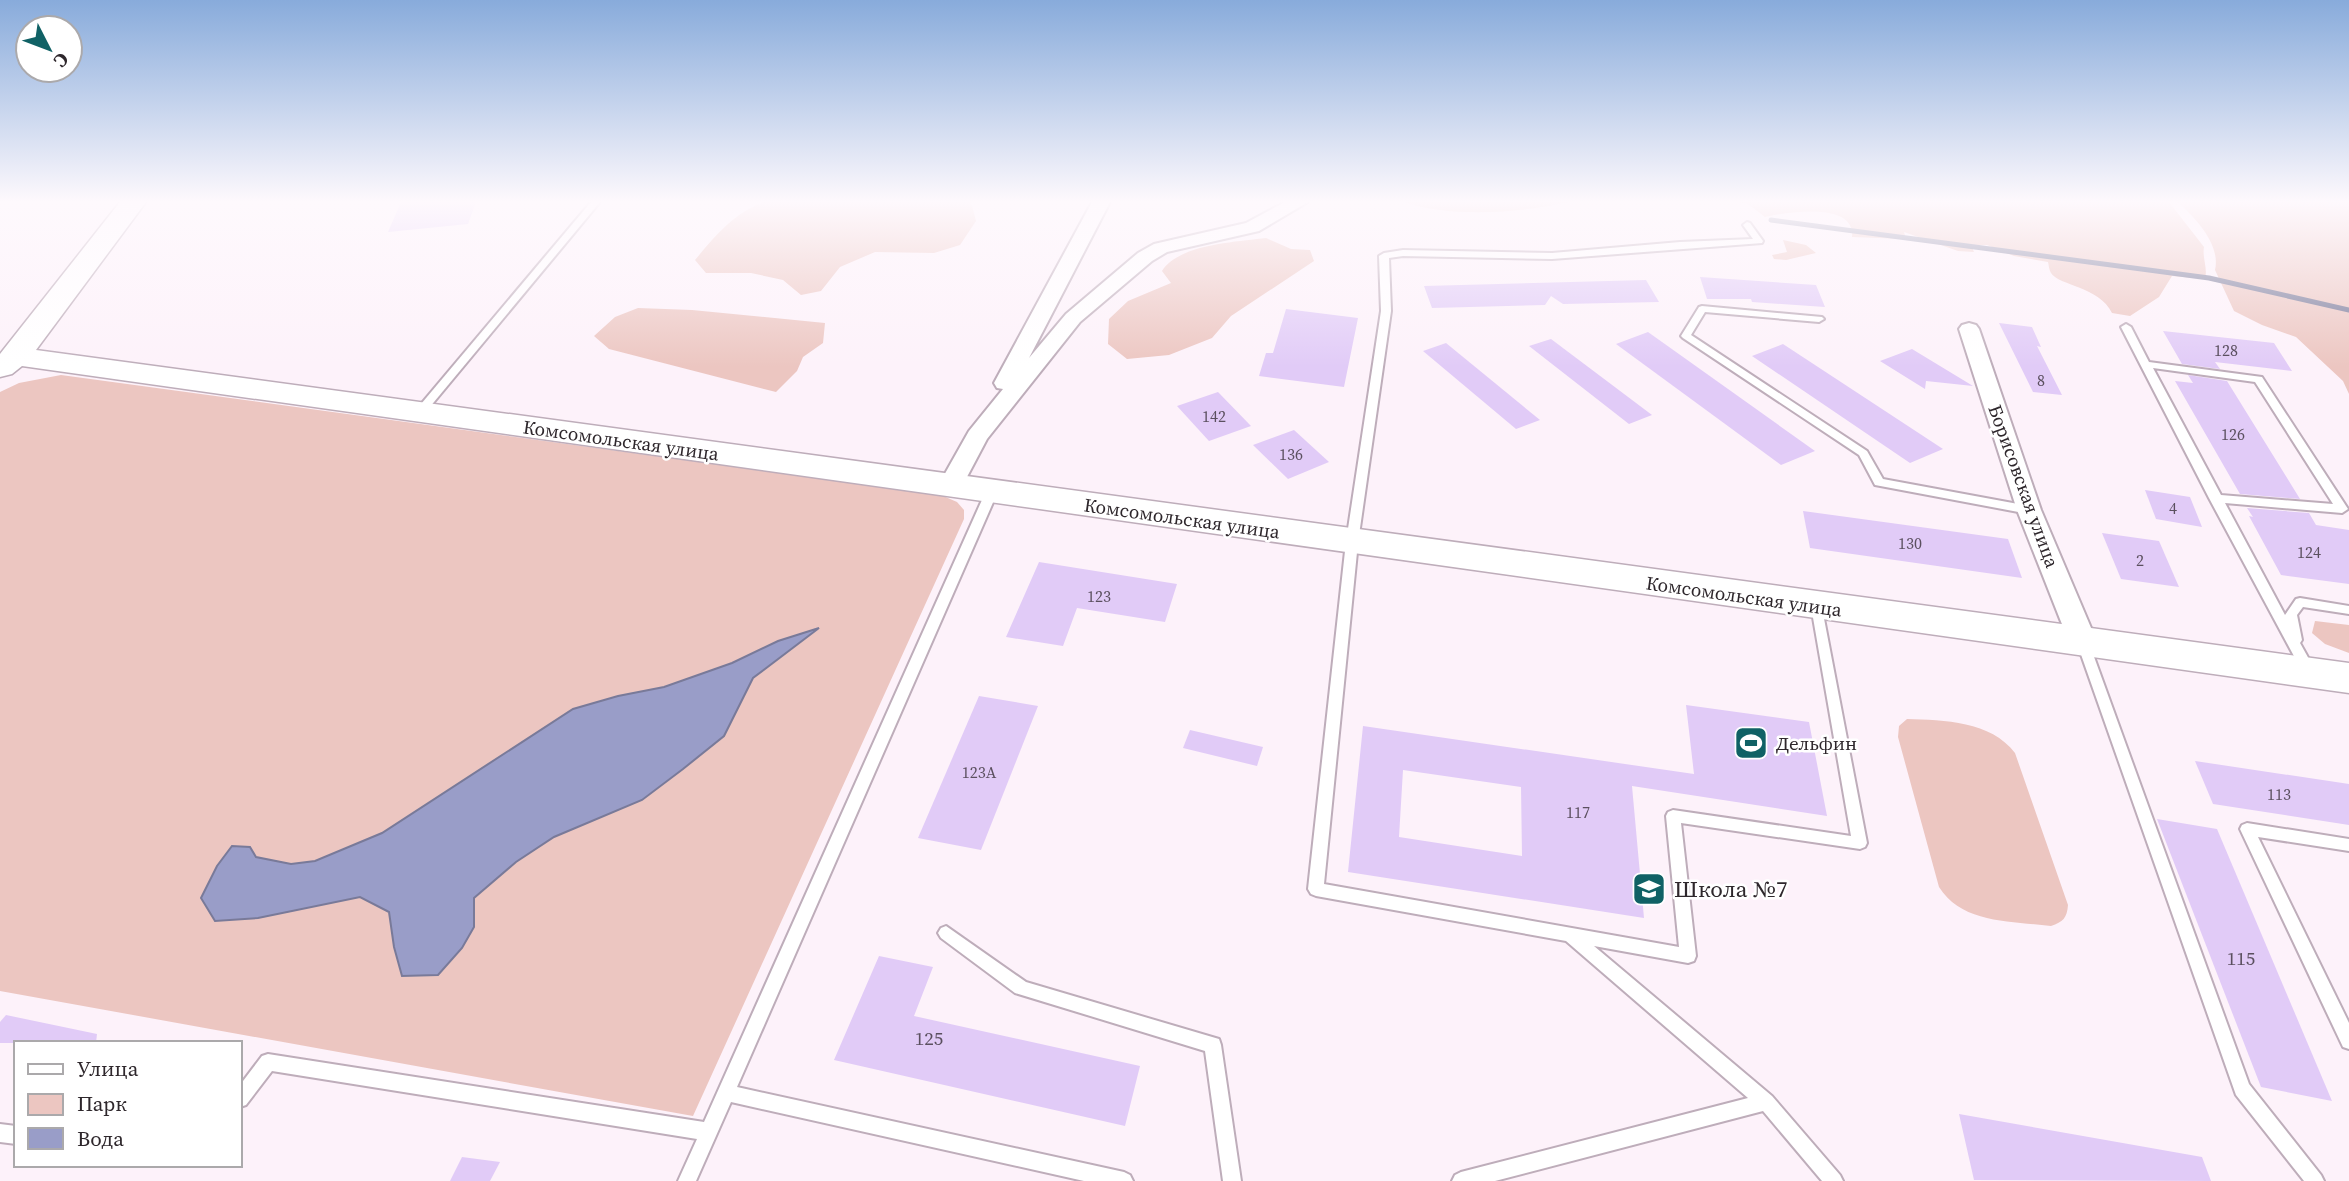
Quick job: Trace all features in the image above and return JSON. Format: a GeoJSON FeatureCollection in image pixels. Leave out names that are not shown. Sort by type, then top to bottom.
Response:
{"type":"FeatureCollection","features":[{"type":"Feature","properties":{"kind":"main road"},"geometry":{"type":"LineString","coordinates":[[5,360],[88,257]]}},
{"type":"Feature","properties":{"kind":"main road","name":"Комсомольская улица"},"geometry":{"type":"LineString","coordinates":[[5,360],[420,412],[2083,642],[2304,663],[2349,678]]}},
{"type":"Feature","properties":{"kind":"street"},"geometry":{"type":"LineString","coordinates":[[950,486],[1072,257]]}},
{"type":"Feature","properties":{"kind":"street"},"geometry":{"type":"LineString","coordinates":[[977,436],[1073,318],[1145,257]]}},
{"type":"Feature","properties":{"kind":"street","name":"Борисовская улица"},"geometry":{"type":"LineString","coordinates":[[1969,329],[2029,510],[2083,642]]}},
{"type":"Feature","properties":{"kind":"lane"},"geometry":{"type":"LineString","coordinates":[[420,412],[550,257]]}},
{"type":"Feature","properties":{"kind":"lane"},"geometry":{"type":"LineString","coordinates":[[1384,257],[1386,311],[1352,542],[1316,889],[1688,956],[1673,816],[1860,843],[1816,606]]}},
{"type":"Feature","properties":{"kind":"lane"},"geometry":{"type":"LineString","coordinates":[[1819,319],[1702,309],[1686,336],[1863,453],[1879,482],[2029,510]]}},
{"type":"Feature","properties":{"kind":"lane"},"geometry":{"type":"LineString","coordinates":[[2126,327],[2304,663]]}},
{"type":"Feature","properties":{"kind":"lane"},"geometry":{"type":"LineString","coordinates":[[2145,364],[2258,379],[2342,509],[2215,498]]}},
{"type":"Feature","properties":{"kind":"lane"},"geometry":{"type":"LineString","coordinates":[[687,1181],[992,491]]}},
{"type":"Feature","properties":{"kind":"lane"},"geometry":{"type":"LineString","coordinates":[[2304,663],[2291,614],[2300,602],[2349,610]]}},
{"type":"Feature","properties":{"kind":"lane"},"geometry":{"type":"LineString","coordinates":[[2083,642],[2242,1089],[2315,1181]]}},
{"type":"Feature","properties":{"kind":"lane"},"geometry":{"type":"LineString","coordinates":[[2349,845],[2247,830],[2349,1041]]}},
{"type":"Feature","properties":{"kind":"lane"},"geometry":{"type":"LineString","coordinates":[[946,933],[1021,988],[1213,1045],[1233,1181]]}},
{"type":"Feature","properties":{"kind":"lane"},"geometry":{"type":"LineString","coordinates":[[1569,935],[1766,1102],[1834,1181]]}},
{"type":"Feature","properties":{"kind":"lane"},"geometry":{"type":"LineString","coordinates":[[242,1096],[268,1062],[710,1132]]}},
{"type":"Feature","properties":{"kind":"lane"},"geometry":{"type":"LineString","coordinates":[[727,1093],[1126,1180]]}},
{"type":"Feature","properties":{"kind":"lane"},"geometry":{"type":"LineString","coordinates":[[1461,1181],[1766,1102]]}},
{"type":"Feature","properties":{"kind":"green space"},"geometry":{"type":"Polygon","coordinates":[[[698,257],[863,257],[840,267],[821,291],[801,295],[783,280],[751,273],[706,273],[695,260],[698,257]]]}},
{"type":"Feature","properties":{"kind":"green space"},"geometry":{"type":"Polygon","coordinates":[[[1178,257],[1313,257],[1314,261],[1231,316],[1212,338],[1169,355],[1127,359],[1108,344],[1109,319],[1128,301],[1171,283],[1162,271],[1178,257]]]}},
{"type":"Feature","properties":{"kind":"green space"},"geometry":{"type":"Polygon","coordinates":[[[1773,257],[1798,257],[1786,260],[1773,257]]]}},
{"type":"Feature","properties":{"kind":"green space"},"geometry":{"type":"Polygon","coordinates":[[[2020,257],[2204,257],[2206,275],[2205,279],[2172,276],[2159,297],[2130,316],[2112,313],[2098,297],[2055,277],[2050,272],[2048,262],[2020,257]]]}},
{"type":"Feature","properties":{"kind":"green space"},"geometry":{"type":"Polygon","coordinates":[[[2215,257],[2349,257],[2349,394],[2343,381],[2296,337],[2234,311],[2215,270],[2215,257]]]}},
{"type":"Feature","properties":{"kind":"green space"},"geometry":{"type":"Polygon","coordinates":[[[638,308],[692,310],[825,323],[823,343],[803,357],[797,371],[776,392],[609,349],[594,336],[615,317],[638,308]]]}},
{"type":"Feature","properties":{"kind":"green space"},"geometry":{"type":"Polygon","coordinates":[[[61,375],[941,495],[957,502],[964,510],[964,519],[693,1116],[0,991],[0,392],[19,383],[61,375]],[[817,630],[778,641],[733,663],[664,687],[573,709],[382,833],[315,861],[291,864],[256,857],[249,847],[215,921],[258,918],[360,897],[389,912],[394,947],[402,975],[474,927],[474,898],[516,862],[554,837],[642,800],[724,736],[753,678],[817,630]]]}},
{"type":"Feature","properties":{"kind":"green space"},"geometry":{"type":"Polygon","coordinates":[[[2315,621],[2349,625],[2349,653],[2325,644],[2312,633],[2315,621]]]}},
{"type":"Feature","properties":{"kind":"green space"},"geometry":{"type":"Polygon","coordinates":[[[1907,719],[1936,720],[1980,728],[2005,742],[2015,753],[2068,905],[2061,921],[2051,926],[2004,921],[1974,914],[1949,899],[1939,887],[1898,737],[1899,726],[1907,719]]]}},
{"type":"Feature","properties":{"kind":"water"},"geometry":{"type":"Polygon","coordinates":[[[819,628],[753,678],[724,736],[683,769],[642,800],[554,837],[516,862],[474,898],[474,927],[462,948],[438,975],[402,976],[389,912],[360,897],[258,918],[215,921],[201,898],[217,866],[232,846],[250,847],[256,857],[291,864],[315,861],[382,833],[573,709],[664,687],[732,663],[778,641],[819,628]]]}},
{"type":"Feature","properties":{"kind":"building"},"geometry":{"type":"Polygon","coordinates":[[[1700,277],[1816,285],[1825,307],[1752,302],[1751,299],[1707,299],[1700,277]]]}},
{"type":"Feature","properties":{"kind":"building"},"geometry":{"type":"Polygon","coordinates":[[[1646,280],[1659,302],[1563,304],[1551,296],[1545,305],[1432,308],[1424,286],[1646,280]]]}},
{"type":"Feature","properties":{"kind":"building"},"geometry":{"type":"Polygon","coordinates":[[[1286,309],[1358,318],[1344,387],[1259,376],[1266,353],[1273,353],[1286,309]]]}},
{"type":"Feature","properties":{"kind":"building"},"geometry":{"type":"Polygon","coordinates":[[[1999,323],[2032,327],[2041,347],[2037,346],[2062,395],[2033,392],[1999,323]]]}},
{"type":"Feature","properties":{"kind":"building"},"geometry":{"type":"Polygon","coordinates":[[[2163,331],[2274,343],[2292,371],[2215,362],[2220,369],[2182,364],[2163,331]]]}},
{"type":"Feature","properties":{"kind":"building"},"geometry":{"type":"Polygon","coordinates":[[[1648,332],[1815,451],[1781,465],[1616,344],[1648,332]]]}},
{"type":"Feature","properties":{"kind":"building"},"geometry":{"type":"Polygon","coordinates":[[[1551,339],[1652,415],[1629,424],[1529,346],[1551,339]]]}},
{"type":"Feature","properties":{"kind":"building"},"geometry":{"type":"Polygon","coordinates":[[[1446,343],[1540,420],[1516,429],[1423,351],[1446,343]]]}},
{"type":"Feature","properties":{"kind":"building"},"geometry":{"type":"Polygon","coordinates":[[[1783,344],[1943,449],[1910,463],[1752,356],[1783,344]]]}},
{"type":"Feature","properties":{"kind":"building"},"geometry":{"type":"Polygon","coordinates":[[[1912,349],[1973,386],[1926,381],[1925,389],[1880,361],[1912,349]]]}},
{"type":"Feature","properties":{"kind":"building"},"geometry":{"type":"Polygon","coordinates":[[[2188,375],[2227,381],[2300,499],[2240,494],[2175,381],[2193,383],[2188,375]]]}},
{"type":"Feature","properties":{"kind":"building"},"geometry":{"type":"Polygon","coordinates":[[[1218,392],[1251,426],[1209,441],[1177,406],[1218,392]]]}},
{"type":"Feature","properties":{"kind":"building"},"geometry":{"type":"Polygon","coordinates":[[[1294,430],[1329,462],[1288,479],[1253,445],[1294,430]]]}},
{"type":"Feature","properties":{"kind":"building"},"geometry":{"type":"Polygon","coordinates":[[[2145,490],[2190,497],[2202,527],[2156,519],[2145,490]]]}},
{"type":"Feature","properties":{"kind":"building"},"geometry":{"type":"Polygon","coordinates":[[[2247,508],[2309,513],[2316,525],[2349,530],[2349,584],[2281,575],[2247,508]]]}},
{"type":"Feature","properties":{"kind":"building"},"geometry":{"type":"Polygon","coordinates":[[[1803,511],[2008,539],[2022,578],[1810,548],[1803,511]]]}},
{"type":"Feature","properties":{"kind":"building"},"geometry":{"type":"Polygon","coordinates":[[[2102,533],[2159,541],[2179,587],[2121,579],[2102,533]]]}},
{"type":"Feature","properties":{"kind":"building"},"geometry":{"type":"Polygon","coordinates":[[[1039,562],[1177,584],[1165,622],[1077,608],[1063,646],[1006,637],[1039,562]]]}},
{"type":"Feature","properties":{"kind":"building"},"geometry":{"type":"Polygon","coordinates":[[[979,696],[1038,706],[981,850],[918,838],[979,696]]]}},
{"type":"Feature","properties":{"kind":"building"},"geometry":{"type":"Polygon","coordinates":[[[1686,705],[1809,722],[1827,816],[1632,786],[1644,918],[1348,872],[1363,726],[1694,774],[1686,705]],[[1403,770],[1399,837],[1522,856],[1521,787],[1403,770]]]}},
{"type":"Feature","properties":{"kind":"building"},"geometry":{"type":"Polygon","coordinates":[[[1190,730],[1263,747],[1257,766],[1183,748],[1190,730]]]}},
{"type":"Feature","properties":{"kind":"building"},"geometry":{"type":"Polygon","coordinates":[[[2195,761],[2349,784],[2349,825],[2213,804],[2195,761]]]}},
{"type":"Feature","properties":{"kind":"building"},"geometry":{"type":"Polygon","coordinates":[[[2157,819],[2217,829],[2332,1101],[2261,1087],[2157,819]]]}},
{"type":"Feature","properties":{"kind":"building"},"geometry":{"type":"Polygon","coordinates":[[[879,956],[933,967],[914,1016],[1140,1066],[1125,1126],[834,1060],[879,956]]]}},
{"type":"Feature","properties":{"kind":"building"},"geometry":{"type":"Polygon","coordinates":[[[6,1015],[97,1034],[96,1041],[0,1043],[0,1022],[6,1015]]]}},
{"type":"Feature","properties":{"kind":"building"},"geometry":{"type":"Polygon","coordinates":[[[1959,1114],[2202,1157],[2211,1181],[1974,1180],[1959,1114]]]}},
{"type":"Feature","properties":{"kind":"building"},"geometry":{"type":"Polygon","coordinates":[[[462,1157],[500,1162],[490,1181],[450,1181],[462,1157]]]}},
{"type":"Feature","properties":{"kind":"waterway"},"geometry":{"type":"LineString","coordinates":[[2051,257],[2209,278],[2349,310]]}},
{"type":"Feature","properties":{"kind":"place","name":"Дельфин"},"geometry":{"type":"Point","coordinates":[1751,743]}},
{"type":"Feature","properties":{"kind":"place","name":"Школа №7"},"geometry":{"type":"Point","coordinates":[1649,889]}}]}
